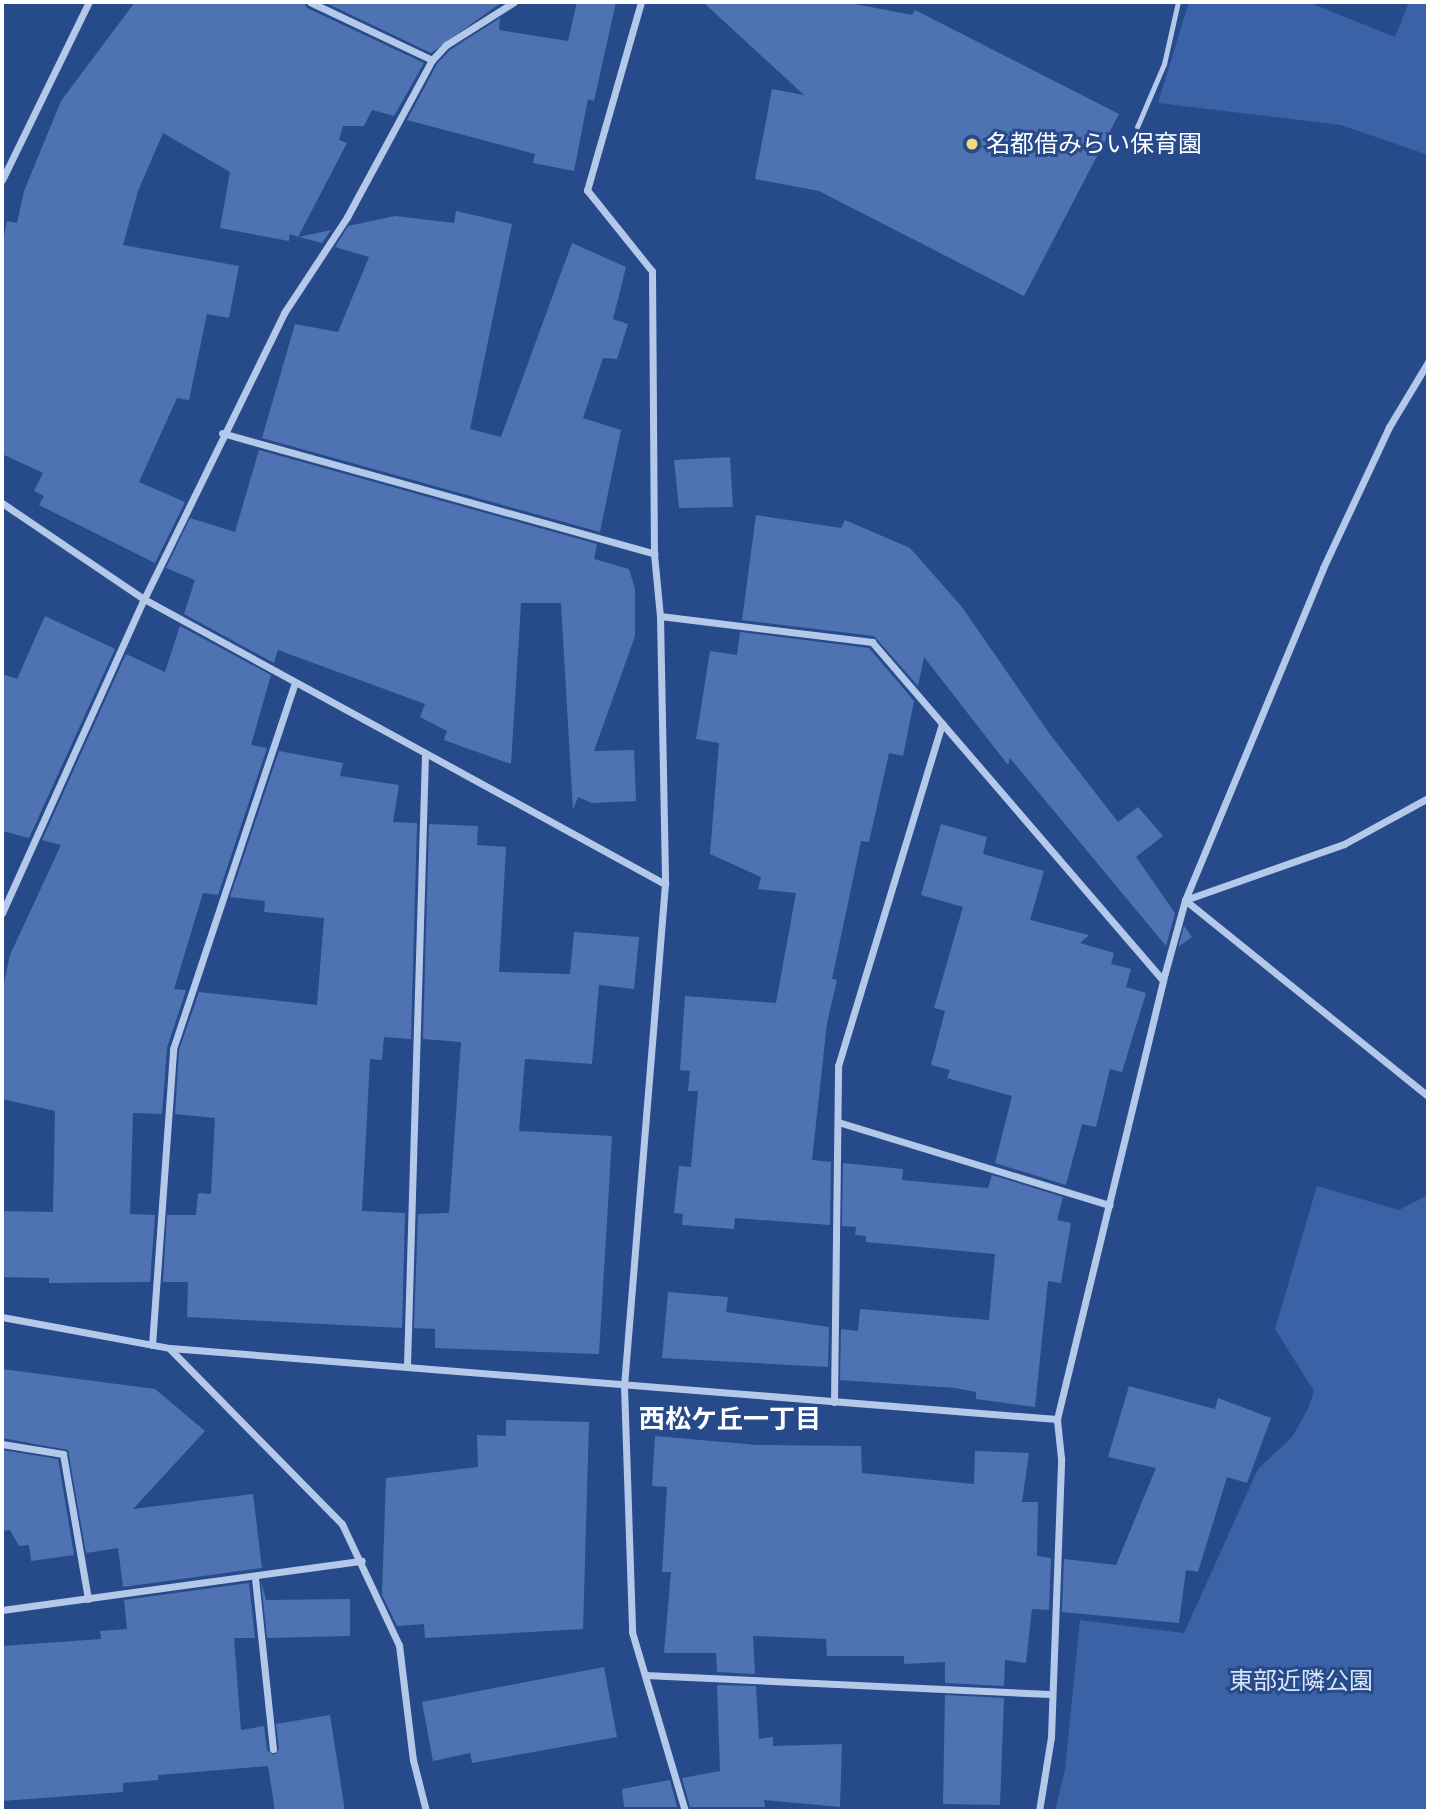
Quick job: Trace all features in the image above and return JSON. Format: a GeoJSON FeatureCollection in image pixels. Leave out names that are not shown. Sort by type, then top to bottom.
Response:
{"type":"FeatureCollection","features":[{"type":"Feature","properties":{"kind":"street"},"geometry":{"type":"LineString","coordinates":[[2,180],[89,2]]}},
{"type":"Feature","properties":{"kind":"street"},"geometry":{"type":"LineString","coordinates":[[310,2],[432,60]]}},
{"type":"Feature","properties":{"kind":"street"},"geometry":{"type":"LineString","coordinates":[[2,913],[222,433],[284,313],[347,217],[432,60],[446,45],[514,2]]}},
{"type":"Feature","properties":{"kind":"street"},"geometry":{"type":"LineString","coordinates":[[641,2],[587,190],[652,271],[653,554],[660,616],[665,884],[624,1386],[632,1632],[685,1811]]}},
{"type":"Feature","properties":{"kind":"street"},"geometry":{"type":"LineString","coordinates":[[1040,1811],[1051,1737],[1050,1694],[1061,1458],[1057,1419],[1163,980],[1185,900],[1323,568],[1389,428],[1428,362]]}},
{"type":"Feature","properties":{"kind":"street"},"geometry":{"type":"LineString","coordinates":[[222,433],[653,554]]}},
{"type":"Feature","properties":{"kind":"street"},"geometry":{"type":"LineString","coordinates":[[2,503],[144,599],[425,756],[665,884]]}},
{"type":"Feature","properties":{"kind":"street"},"geometry":{"type":"LineString","coordinates":[[660,616],[872,642],[1163,980]]}},
{"type":"Feature","properties":{"kind":"street"},"geometry":{"type":"LineString","coordinates":[[152,1345],[173,1049],[295,683]]}},
{"type":"Feature","properties":{"kind":"street"},"geometry":{"type":"LineString","coordinates":[[835,1402],[838,1066],[942,723]]}},
{"type":"Feature","properties":{"kind":"street"},"geometry":{"type":"LineString","coordinates":[[407,1365],[425,756]]}},
{"type":"Feature","properties":{"kind":"street"},"geometry":{"type":"LineString","coordinates":[[1185,900],[1344,844],[1428,798]]}},
{"type":"Feature","properties":{"kind":"street"},"geometry":{"type":"LineString","coordinates":[[1185,900],[1351,1029],[1428,1096]]}},
{"type":"Feature","properties":{"kind":"street"},"geometry":{"type":"LineString","coordinates":[[838,1122],[1110,1205]]}},
{"type":"Feature","properties":{"kind":"street"},"geometry":{"type":"LineString","coordinates":[[2,1317],[170,1348],[1057,1419]]}},
{"type":"Feature","properties":{"kind":"street"},"geometry":{"type":"LineString","coordinates":[[170,1348],[342,1524],[362,1561],[399,1645],[413,1759],[426,1811]]}},
{"type":"Feature","properties":{"kind":"street"},"geometry":{"type":"LineString","coordinates":[[2,1444],[63,1454],[88,1599]]}},
{"type":"Feature","properties":{"kind":"street"},"geometry":{"type":"LineString","coordinates":[[2,1611],[255,1578],[362,1561]]}},
{"type":"Feature","properties":{"kind":"street"},"geometry":{"type":"LineString","coordinates":[[255,1578],[273,1749]]}},
{"type":"Feature","properties":{"kind":"street"},"geometry":{"type":"LineString","coordinates":[[645,1675],[1050,1694]]}},
{"type":"Feature","properties":{"kind":"lane"},"geometry":{"type":"LineString","coordinates":[[1137,127],[1164,65],[1178,2]]}},
{"type":"Feature","properties":{"kind":"green space"},"geometry":{"type":"Polygon","coordinates":[[[1189,2],[1308,2],[1395,37],[1409,2],[1428,2],[1428,155],[1341,125],[1158,103],[1189,2]]]}},
{"type":"Feature","properties":{"kind":"green space","name":"東部近隣公園"},"geometry":{"type":"Polygon","coordinates":[[[1317,1186],[1399,1210],[1428,1195],[1428,1811],[1055,1811],[1065,1770],[1080,1620],[1184,1633],[1258,1469],[1292,1437],[1308,1409],[1314,1391],[1275,1329],[1317,1186]]]}},
{"type":"Feature","properties":{"kind":"building"},"geometry":{"type":"Polygon","coordinates":[[[135,2],[304,2],[307,8],[424,63],[394,116],[372,110],[364,126],[343,126],[339,140],[347,143],[298,237],[290,234],[289,241],[220,228],[230,172],[163,133],[138,191],[123,245],[239,266],[229,318],[207,314],[189,400],[177,398],[139,482],[185,502],[155,563],[39,505],[44,496],[34,491],[43,473],[2,454],[2,246],[7,221],[17,223],[24,191],[61,101],[135,2]]]}},
{"type":"Feature","properties":{"kind":"building"},"geometry":{"type":"Polygon","coordinates":[[[324,2],[502,2],[431,53],[324,2]]]}},
{"type":"Feature","properties":{"kind":"building"},"geometry":{"type":"Polygon","coordinates":[[[577,2],[616,2],[594,101],[588,99],[574,171],[533,163],[535,154],[407,120],[437,64],[450,50],[500,18],[499,30],[568,41],[577,2]]]}},
{"type":"Feature","properties":{"kind":"building","name":"名都借みらい保育園"},"geometry":{"type":"Polygon","coordinates":[[[703,2],[845,2],[912,15],[915,10],[1119,114],[1024,296],[819,191],[755,179],[772,89],[804,95],[703,2]]]}},
{"type":"Feature","properties":{"kind":"building"},"geometry":{"type":"Polygon","coordinates":[[[456,211],[512,224],[470,429],[501,437],[572,243],[626,267],[613,319],[628,324],[617,359],[603,358],[583,418],[621,430],[600,532],[262,438],[295,324],[338,332],[369,257],[335,247],[348,226],[395,216],[454,223],[456,211]]]}},
{"type":"Feature","properties":{"kind":"building"},"geometry":{"type":"Polygon","coordinates":[[[331,230],[322,243],[299,237],[331,230]]]}},
{"type":"Feature","properties":{"kind":"building"},"geometry":{"type":"Polygon","coordinates":[[[259,450],[597,544],[594,559],[629,569],[635,589],[635,636],[594,751],[634,750],[636,801],[592,803],[578,797],[573,810],[561,603],[521,603],[511,764],[444,740],[447,731],[420,717],[425,704],[278,650],[274,663],[184,614],[195,580],[166,568],[190,518],[235,532],[259,450]]]}},
{"type":"Feature","properties":{"kind":"building"},"geometry":{"type":"Polygon","coordinates":[[[730,457],[733,507],[679,508],[674,460],[730,457]]]}},
{"type":"Feature","properties":{"kind":"building"},"geometry":{"type":"Polygon","coordinates":[[[756,515],[841,528],[845,520],[910,548],[962,607],[1049,733],[1118,822],[1138,807],[1163,836],[1136,857],[1175,913],[1166,946],[1010,758],[1008,765],[924,657],[918,686],[874,636],[742,620],[756,515]]]}},
{"type":"Feature","properties":{"kind":"building"},"geometry":{"type":"Polygon","coordinates":[[[45,616],[115,649],[29,838],[2,831],[2,674],[17,679],[45,616]]]}},
{"type":"Feature","properties":{"kind":"building"},"geometry":{"type":"Polygon","coordinates":[[[180,626],[271,675],[251,745],[267,748],[218,895],[203,893],[174,989],[186,990],[167,1048],[162,1114],[133,1113],[130,1214],[155,1215],[150,1282],[49,1283],[49,1278],[2,1277],[2,1211],[53,1212],[55,1111],[2,1099],[2,992],[10,955],[61,845],[42,840],[126,654],[165,672],[180,626]]]}},
{"type":"Feature","properties":{"kind":"building"},"geometry":{"type":"Polygon","coordinates":[[[740,632],[869,648],[914,701],[903,756],[889,753],[869,842],[861,841],[832,979],[837,980],[827,1023],[812,1160],[831,1162],[830,1225],[735,1218],[734,1229],[682,1225],[683,1214],[674,1213],[679,1166],[691,1167],[698,1091],[688,1091],[690,1071],[680,1070],[685,996],[776,1003],[796,893],[758,889],[761,877],[710,854],[719,743],[696,739],[710,651],[737,655],[740,632]]]}},
{"type":"Feature","properties":{"kind":"building"},"geometry":{"type":"Polygon","coordinates":[[[279,751],[343,763],[340,776],[399,785],[393,822],[417,823],[411,1039],[384,1037],[382,1060],[370,1059],[362,1211],[405,1213],[402,1328],[187,1317],[188,1282],[163,1282],[167,1215],[196,1215],[198,1193],[211,1194],[215,1118],[175,1114],[179,1050],[199,992],[317,1005],[324,918],[264,912],[265,901],[230,897],[279,751]]]}},
{"type":"Feature","properties":{"kind":"building"},"geometry":{"type":"Polygon","coordinates":[[[429,824],[478,826],[477,845],[506,847],[499,972],[570,974],[574,932],[639,937],[634,989],[599,985],[592,1064],[525,1059],[519,1131],[612,1136],[599,1354],[435,1348],[435,1329],[414,1328],[418,1214],[449,1213],[461,1042],[423,1039],[429,824]]]}},
{"type":"Feature","properties":{"kind":"building"},"geometry":{"type":"Polygon","coordinates":[[[941,824],[987,837],[983,854],[1044,871],[1030,920],[1089,935],[1080,943],[1114,953],[1111,964],[1131,969],[1126,987],[1146,993],[1122,1072],[1110,1069],[1096,1127],[1082,1124],[1066,1185],[995,1163],[1012,1096],[947,1078],[950,1070],[931,1065],[945,1011],[934,1008],[963,907],[921,895],[941,824]]]}},
{"type":"Feature","properties":{"kind":"building"},"geometry":{"type":"Polygon","coordinates":[[[1184,926],[1192,937],[1178,947],[1184,926]]]}},
{"type":"Feature","properties":{"kind":"building"},"geometry":{"type":"Polygon","coordinates":[[[843,1163],[903,1169],[902,1180],[988,1188],[992,1175],[1063,1197],[1057,1220],[1071,1223],[1061,1283],[1048,1281],[1035,1407],[976,1399],[976,1392],[955,1388],[840,1380],[841,1329],[858,1331],[860,1309],[989,1320],[995,1254],[866,1242],[866,1236],[855,1235],[856,1227],[842,1226],[843,1163]]]}},
{"type":"Feature","properties":{"kind":"building"},"geometry":{"type":"Polygon","coordinates":[[[668,1292],[728,1297],[726,1312],[829,1327],[828,1367],[662,1358],[668,1292]]]}},
{"type":"Feature","properties":{"kind":"building"},"geometry":{"type":"Polygon","coordinates":[[[2,1369],[155,1389],[205,1431],[133,1509],[253,1494],[262,1568],[123,1587],[118,1548],[86,1553],[68,1450],[2,1438],[2,1369]]]}},
{"type":"Feature","properties":{"kind":"building"},"geometry":{"type":"Polygon","coordinates":[[[1129,1386],[1215,1409],[1218,1398],[1271,1418],[1247,1483],[1227,1477],[1198,1572],[1186,1570],[1179,1623],[1062,1612],[1064,1559],[1116,1565],[1156,1468],[1108,1457],[1129,1386]]]}},
{"type":"Feature","properties":{"kind":"building"},"geometry":{"type":"Polygon","coordinates":[[[506,1420],[589,1422],[583,1629],[425,1638],[424,1624],[397,1626],[382,1595],[386,1478],[478,1467],[477,1435],[506,1436],[506,1420]]]}},
{"type":"Feature","properties":{"kind":"building"},"geometry":{"type":"Polygon","coordinates":[[[655,1436],[757,1445],[861,1446],[862,1473],[974,1484],[975,1451],[1029,1453],[1022,1502],[1038,1502],[1037,1556],[1051,1558],[1049,1610],[1032,1609],[1026,1663],[1005,1660],[1004,1686],[945,1683],[945,1662],[904,1664],[904,1656],[827,1656],[826,1639],[753,1636],[755,1674],[717,1672],[716,1653],[664,1653],[671,1572],[662,1572],[667,1487],[652,1486],[655,1436]]]}},
{"type":"Feature","properties":{"kind":"building"},"geometry":{"type":"Polygon","coordinates":[[[2,1450],[58,1459],[74,1555],[31,1561],[29,1545],[19,1546],[10,1530],[2,1531],[2,1450]]]}},
{"type":"Feature","properties":{"kind":"building"},"geometry":{"type":"Polygon","coordinates":[[[261,1581],[266,1600],[350,1599],[350,1636],[267,1638],[261,1581]]]}},
{"type":"Feature","properties":{"kind":"building"},"geometry":{"type":"Polygon","coordinates":[[[249,1583],[255,1638],[234,1638],[241,1730],[264,1726],[267,1750],[274,1755],[279,1749],[276,1724],[330,1715],[345,1811],[275,1811],[268,1766],[158,1775],[158,1780],[123,1783],[123,1792],[2,1801],[3,1646],[101,1639],[100,1631],[127,1629],[124,1600],[249,1583]]]}},
{"type":"Feature","properties":{"kind":"building"},"geometry":{"type":"Polygon","coordinates":[[[604,1667],[617,1737],[472,1763],[470,1753],[433,1761],[422,1702],[604,1667]]]}},
{"type":"Feature","properties":{"kind":"building"},"geometry":{"type":"Polygon","coordinates":[[[717,1685],[756,1686],[759,1739],[773,1737],[773,1746],[842,1744],[840,1807],[764,1800],[765,1807],[690,1807],[682,1778],[720,1771],[717,1685]]]}},
{"type":"Feature","properties":{"kind":"building"},"geometry":{"type":"Polygon","coordinates":[[[945,1695],[1004,1698],[1000,1805],[943,1804],[945,1695]]]}},
{"type":"Feature","properties":{"kind":"building"},"geometry":{"type":"Polygon","coordinates":[[[670,1780],[677,1807],[624,1807],[622,1789],[670,1780]]]}},
{"type":"Feature","properties":{"kind":"place","name":"名都借みらい保育園"},"geometry":{"type":"Point","coordinates":[972,144]}},
{"type":"Feature","properties":{"kind":"district","name":"西松ケ丘一丁目"},"geometry":{"type":"Point","coordinates":[730,1420]}}]}
